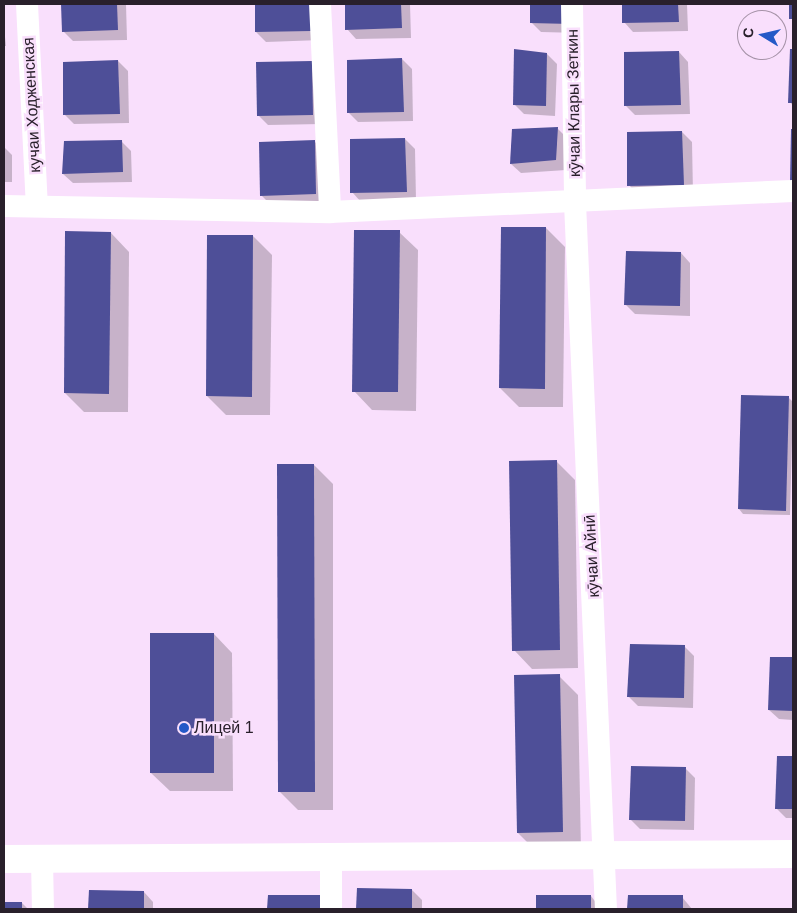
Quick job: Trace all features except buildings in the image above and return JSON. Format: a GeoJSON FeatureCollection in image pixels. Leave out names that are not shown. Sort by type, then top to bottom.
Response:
{"type":"FeatureCollection","features":[{"type":"Feature","properties":{"kind":"street","name":"кучаи Ходженская"},"geometry":{"type":"LineString","coordinates":[[27,4],[37,206]]}},
{"type":"Feature","properties":{"kind":"street"},"geometry":{"type":"LineString","coordinates":[[320,4],[330,212]]}},
{"type":"Feature","properties":{"kind":"street","name":"кӯчаи Клары Зеткин"},"geometry":{"type":"LineString","coordinates":[[572,4],[575,203]]}},
{"type":"Feature","properties":{"kind":"street"},"geometry":{"type":"LineString","coordinates":[[4,206],[330,212],[575,203],[793,191]]}},
{"type":"Feature","properties":{"kind":"street","name":"кӯчаи Айнӣ"},"geometry":{"type":"LineString","coordinates":[[575,203],[606,857],[606,909]]}},
{"type":"Feature","properties":{"kind":"street"},"geometry":{"type":"LineString","coordinates":[[4,859],[606,857],[793,854]]}},
{"type":"Feature","properties":{"kind":"street"},"geometry":{"type":"LineString","coordinates":[[331,858],[331,909]]}},
{"type":"Feature","properties":{"kind":"street"},"geometry":{"type":"LineString","coordinates":[[42,859],[43,909]]}},
{"type":"Feature","properties":{"kind":"place","name":"Лицей 1"},"geometry":{"type":"Point","coordinates":[184,728]}}]}
